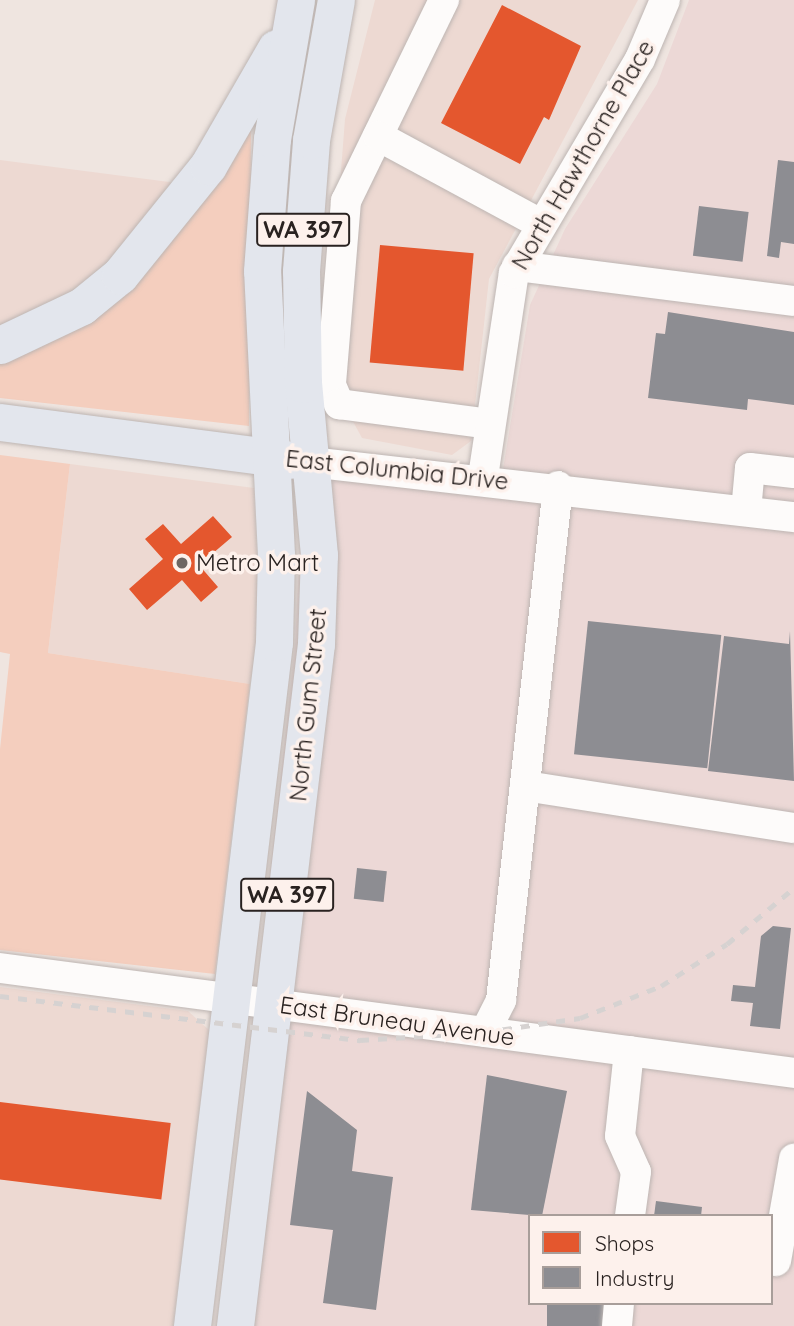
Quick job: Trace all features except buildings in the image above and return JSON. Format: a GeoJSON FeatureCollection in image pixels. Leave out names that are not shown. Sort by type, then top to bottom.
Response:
{"type":"FeatureCollection","features":[{"type":"Feature","properties":{"kind":"main road","name":"North Gum Street"},"geometry":{"type":"LineString","coordinates":[[235,1326],[317,622],[310,462],[301,356],[305,196],[336,0]]}},
{"type":"Feature","properties":{"kind":"main road","name":"North Gum Street"},"geometry":{"type":"LineString","coordinates":[[192,1326],[274,642],[262,316],[267,191],[295,4]]}},
{"type":"Feature","properties":{"kind":"main road"},"geometry":{"type":"LineString","coordinates":[[0,345],[82,306],[162,228],[232,129],[295,4]]}},
{"type":"Feature","properties":{"kind":"main road","name":"East Columbia Drive"},"geometry":{"type":"LineString","coordinates":[[0,422],[310,462]]}},
{"type":"Feature","properties":{"kind":"street"},"geometry":{"type":"LineString","coordinates":[[444,0],[346,201],[332,394],[339,404],[490,424]]}},
{"type":"Feature","properties":{"kind":"street","name":"North Hawthorne Place"},"geometry":{"type":"LineString","coordinates":[[483,477],[517,266],[640,59],[665,0]]}},
{"type":"Feature","properties":{"kind":"street"},"geometry":{"type":"LineString","coordinates":[[378,136],[541,224]]}},
{"type":"Feature","properties":{"kind":"street"},"geometry":{"type":"LineString","coordinates":[[267,191],[346,201]]}},
{"type":"Feature","properties":{"kind":"street"},"geometry":{"type":"LineString","coordinates":[[517,266],[794,300]]}},
{"type":"Feature","properties":{"kind":"street","name":"East Columbia Drive"},"geometry":{"type":"LineString","coordinates":[[310,462],[483,477],[794,517]]}},
{"type":"Feature","properties":{"kind":"street"},"geometry":{"type":"LineString","coordinates":[[746,511],[750,468],[794,473]]}},
{"type":"Feature","properties":{"kind":"street"},"geometry":{"type":"LineString","coordinates":[[485,1032],[501,1000],[558,486]]}},
{"type":"Feature","properties":{"kind":"street"},"geometry":{"type":"LineString","coordinates":[[525,786],[794,828]]}},
{"type":"Feature","properties":{"kind":"street","name":"East Bruneau Avenue"},"geometry":{"type":"LineString","coordinates":[[0,968],[794,1073]]}},
{"type":"Feature","properties":{"kind":"street"},"geometry":{"type":"LineString","coordinates":[[629,1051],[620,1136],[636,1172],[630,1214]]}},
{"type":"Feature","properties":{"kind":"street"},"geometry":{"type":"LineString","coordinates":[[776,1261],[794,1159]]}},
{"type":"Feature","properties":{"kind":"street"},"geometry":{"type":"LineString","coordinates":[[617,1326],[620,1305]]}},
{"type":"Feature","properties":{"kind":"shaded area"},"geometry":{"type":"Polygon","coordinates":[[[375,0],[638,0],[489,279],[471,441],[452,455],[362,438],[338,394],[330,313],[345,119],[375,0]]]}},
{"type":"Feature","properties":{"kind":"shaded area"},"geometry":{"type":"Polygon","coordinates":[[[689,0],[794,0],[794,1326],[221,1326],[295,644],[304,463],[501,481],[530,305],[565,229],[657,84],[689,0]]]}},
{"type":"Feature","properties":{"kind":"shaded area"},"geometry":{"type":"Polygon","coordinates":[[[251,124],[249,426],[0,398],[0,357],[47,337],[251,124]]]}},
{"type":"Feature","properties":{"kind":"shaded area"},"geometry":{"type":"Polygon","coordinates":[[[0,160],[177,183],[94,279],[0,336],[0,160]]]}},
{"type":"Feature","properties":{"kind":"shaded area"},"geometry":{"type":"Polygon","coordinates":[[[0,455],[70,464],[48,653],[250,684],[215,974],[0,950],[0,749],[10,654],[0,652],[0,455]]]}},
{"type":"Feature","properties":{"kind":"shaded area"},"geometry":{"type":"Polygon","coordinates":[[[70,464],[254,488],[260,627],[250,684],[48,653],[70,464]]]}},
{"type":"Feature","properties":{"kind":"shaded area"},"geometry":{"type":"Polygon","coordinates":[[[0,987],[188,1011],[209,1030],[173,1326],[0,1326],[0,987]]]}},
{"type":"Feature","properties":{"kind":"railway"},"geometry":{"type":"LineString","coordinates":[[0,996],[360,1040],[485,1032],[580,1018],[661,986],[727,944],[794,888]]}},
{"type":"Feature","properties":{"kind":"place","name":"Metro Mart"},"geometry":{"type":"Point","coordinates":[182,563]}}]}
